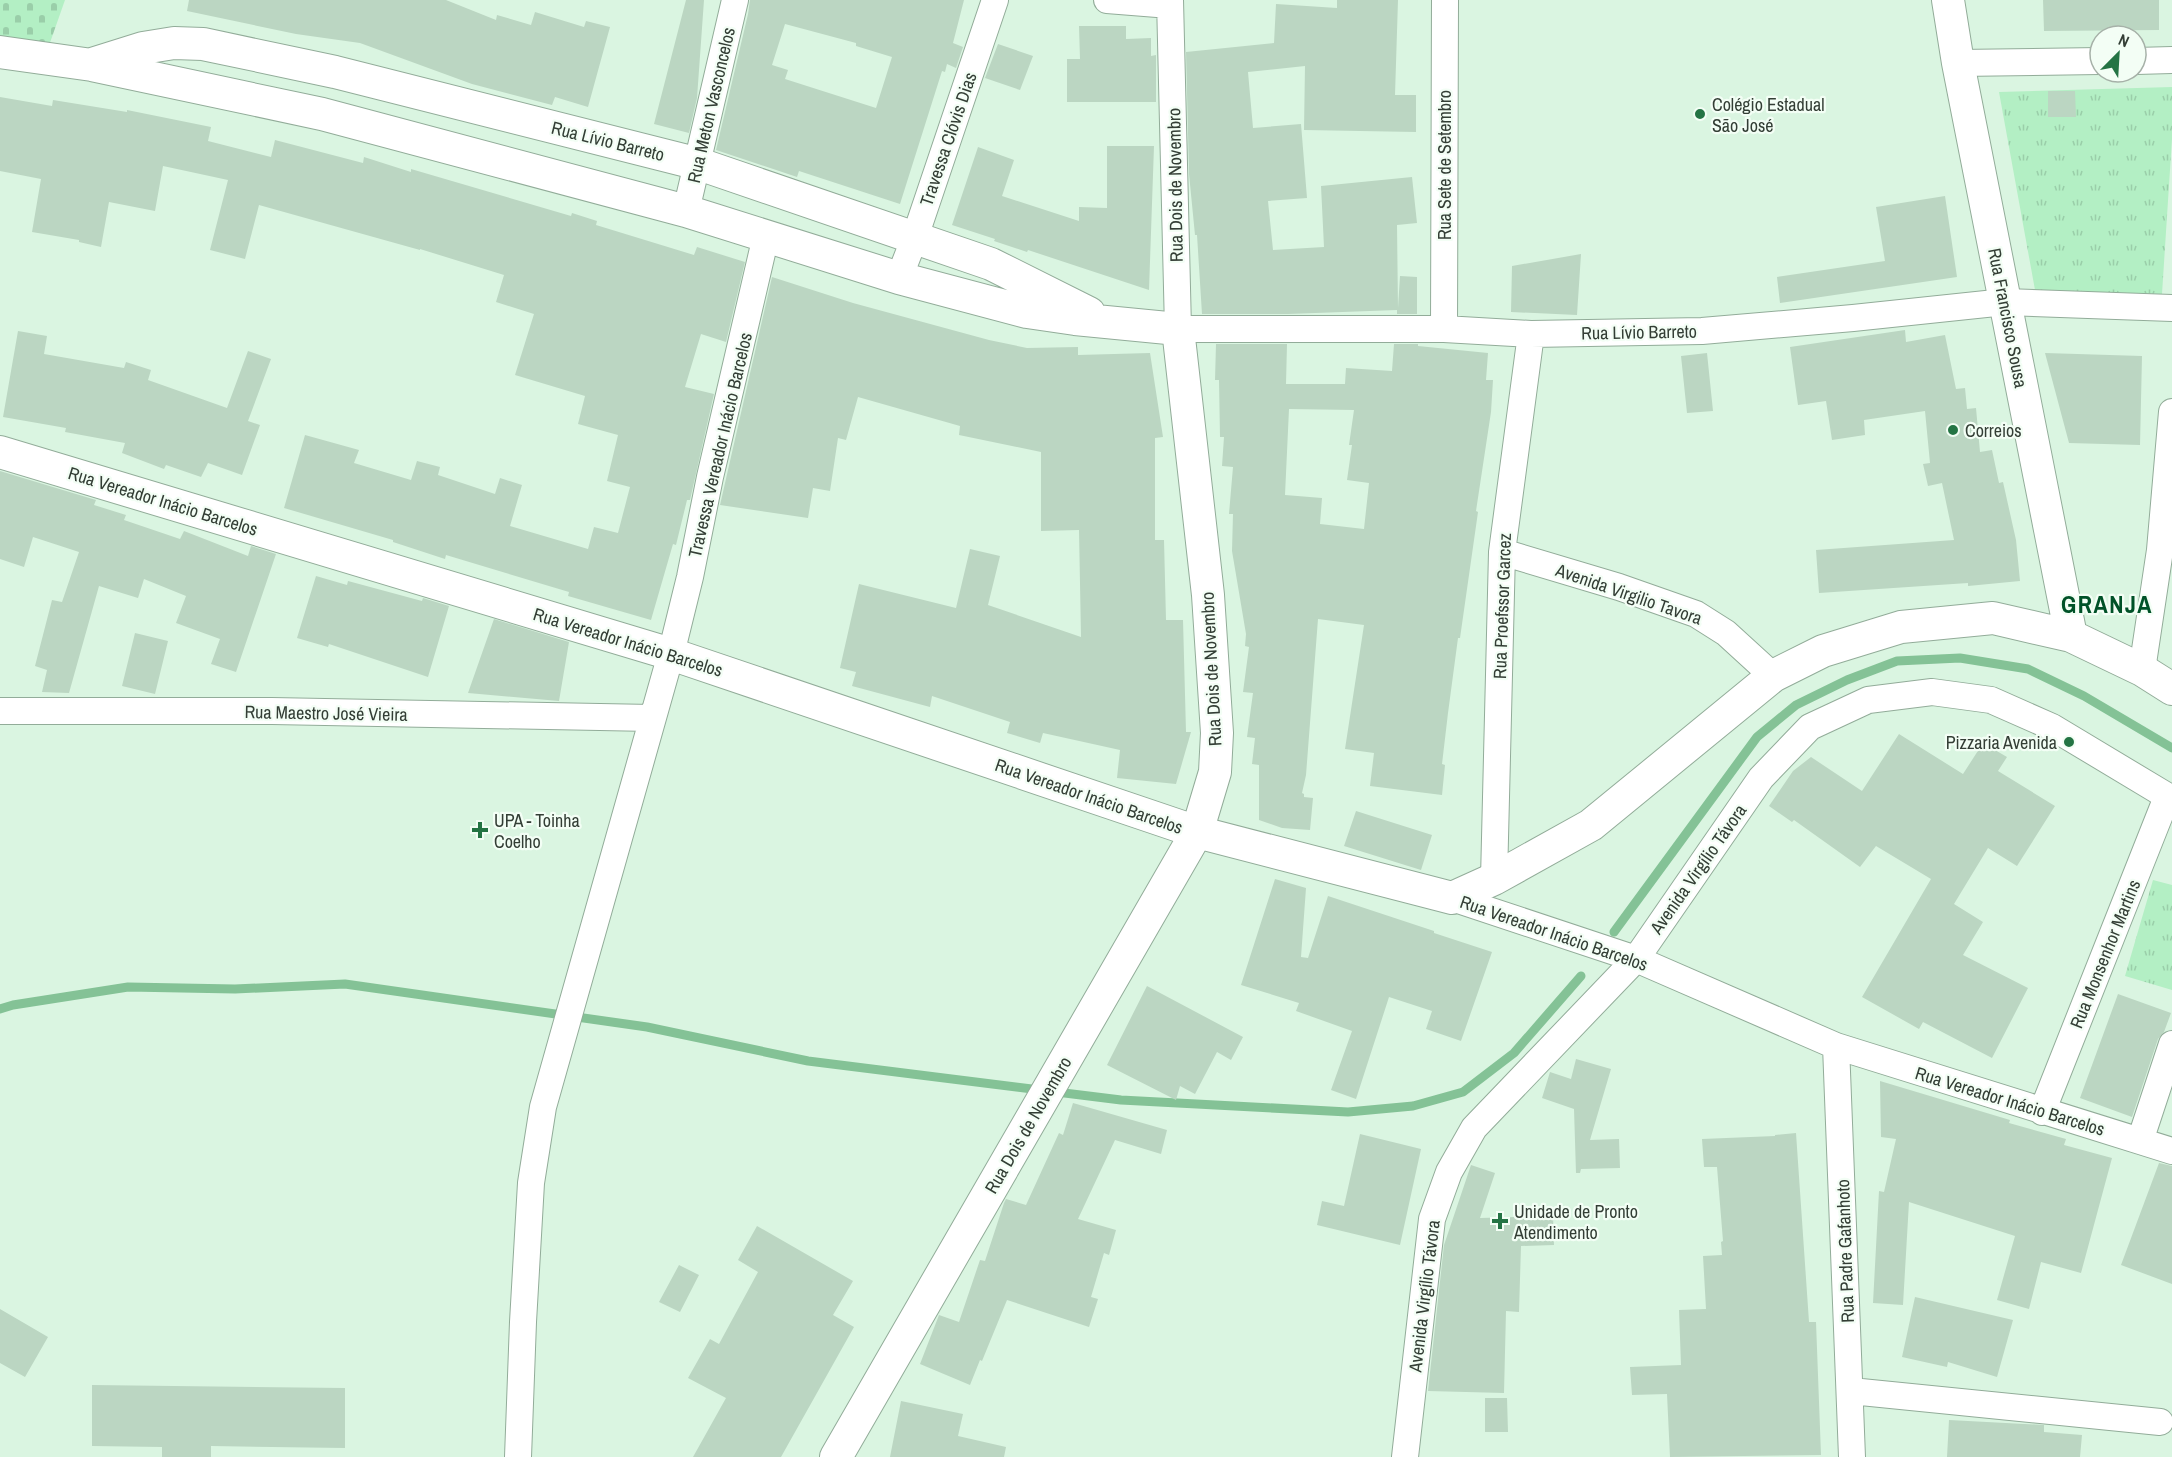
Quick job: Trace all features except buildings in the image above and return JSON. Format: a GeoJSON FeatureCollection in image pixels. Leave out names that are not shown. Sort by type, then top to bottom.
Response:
{"type":"FeatureCollection","features":[{"type":"Feature","properties":{"kind":"street","name":"Rua Meton Vasconcelos"},"geometry":{"type":"LineString","coordinates":[[686,211],[699,164],[735,0]]}},
{"type":"Feature","properties":{"kind":"street","name":"Travessa Clóvis Dias"},"geometry":{"type":"LineString","coordinates":[[899,278],[995,0]]}},
{"type":"Feature","properties":{"kind":"street"},"geometry":{"type":"LineString","coordinates":[[1107,0],[1170,3]]}},
{"type":"Feature","properties":{"kind":"street","name":"Rua Sete de Setembro"},"geometry":{"type":"LineString","coordinates":[[1444,329],[1445,0]]}},
{"type":"Feature","properties":{"kind":"street","name":"Rua Francisco Sousa"},"geometry":{"type":"LineString","coordinates":[[1948,0],[2004,302],[2071,636]]}},
{"type":"Feature","properties":{"kind":"street","name":"Rua Dois de Novembro"},"geometry":{"type":"LineString","coordinates":[[836,1457],[1197,832],[1215,772],[1217,733],[1208,595],[1178,329],[1170,3]]}},
{"type":"Feature","properties":{"kind":"street","name":"Rua Lívio Barreto"},"geometry":{"type":"LineString","coordinates":[[92,64],[143,48],[174,43],[203,44],[335,72],[699,164],[991,264],[1106,321]]}},
{"type":"Feature","properties":{"kind":"street","name":"Rua Lívio Barreto"},"geometry":{"type":"LineString","coordinates":[[0,52],[92,64],[322,114],[686,211],[899,278],[1027,312],[1075,319],[1178,329],[1444,329],[1531,334],[1702,330],[1853,318],[2004,302],[2172,308]]}},
{"type":"Feature","properties":{"kind":"street"},"geometry":{"type":"LineString","coordinates":[[2148,61],[2172,60]]}},
{"type":"Feature","properties":{"kind":"street"},"geometry":{"type":"LineString","coordinates":[[1958,63],[2088,61]]}},
{"type":"Feature","properties":{"kind":"street","name":"Travessa Vereador Inácio Barcelos"},"geometry":{"type":"LineString","coordinates":[[518,1457],[531,1183],[543,1107],[671,654],[766,236]]}},
{"type":"Feature","properties":{"kind":"street","name":"Rua Proefssor Garcez"},"geometry":{"type":"LineString","coordinates":[[1494,879],[1502,552],[1531,334]]}},
{"type":"Feature","properties":{"kind":"street"},"geometry":{"type":"LineString","coordinates":[[2142,670],[2166,550],[2172,412]]}},
{"type":"Feature","properties":{"kind":"street","name":"Rua Vereador Inácio Barcelos"},"geometry":{"type":"LineString","coordinates":[[0,452],[671,654],[1197,832],[1452,898],[1636,959],[1836,1046],[2172,1151]]}},
{"type":"Feature","properties":{"kind":"street","name":"Avenida Virgilio Tavora"},"geometry":{"type":"LineString","coordinates":[[1502,552],[1619,587],[1696,614],[1726,633],[1773,676]]}},
{"type":"Feature","properties":{"kind":"street"},"geometry":{"type":"LineString","coordinates":[[1452,898],[1494,879],[1591,825],[1773,676],[1823,651],[1900,627],[1993,618],[2071,636],[2142,670],[2172,689]]}},
{"type":"Feature","properties":{"kind":"street","name":"Avenida Virgílio Távora"},"geometry":{"type":"LineString","coordinates":[[1405,1457],[1432,1219],[1449,1173],[1474,1128],[1636,959],[1761,778],[1810,727],[1868,700],[1932,692],[1992,700],[2052,727],[2170,798]]}},
{"type":"Feature","properties":{"kind":"street","name":"Rua Maestro José Vieira"},"geometry":{"type":"LineString","coordinates":[[0,711],[272,711],[652,717]]}},
{"type":"Feature","properties":{"kind":"street","name":"Rua Monsenhor Martins"},"geometry":{"type":"LineString","coordinates":[[2043,1112],[2170,798]]}},
{"type":"Feature","properties":{"kind":"street"},"geometry":{"type":"LineString","coordinates":[[2140,1141],[2172,1044]]}},
{"type":"Feature","properties":{"kind":"street","name":"Rua Padre Gafanhoto"},"geometry":{"type":"LineString","coordinates":[[1836,1046],[1852,1457]]}},
{"type":"Feature","properties":{"kind":"street"},"geometry":{"type":"LineString","coordinates":[[1851,1391],[2160,1422]]}},
{"type":"Feature","properties":{"kind":"green space"},"geometry":{"type":"Polygon","coordinates":[[[0,0],[65,0],[46,54],[0,45],[0,0]]]}},
{"type":"Feature","properties":{"kind":"green space"},"geometry":{"type":"Polygon","coordinates":[[[2172,87],[2172,139],[2162,294],[2035,290],[1999,92],[2172,87]]]}},
{"type":"Feature","properties":{"kind":"green space"},"geometry":{"type":"Polygon","coordinates":[[[2153,880],[2172,885],[2172,990],[2125,976],[2153,880]]]}},
{"type":"Feature","properties":{"kind":"waterway"},"geometry":{"type":"LineString","coordinates":[[1614,932],[1757,737],[1796,705],[1847,680],[1897,661],[1960,658],[2028,669],[2084,696],[2172,748]]}},
{"type":"Feature","properties":{"kind":"waterway"},"geometry":{"type":"LineString","coordinates":[[0,1009],[128,987],[235,989],[345,984],[647,1027],[808,1061],[1121,1100],[1348,1112],[1413,1106],[1463,1092],[1514,1053],[1581,976]]}},
{"type":"Feature","properties":{"kind":"place","name":"Colégio Estadual São José"},"geometry":{"type":"Point","coordinates":[1700,114]}},
{"type":"Feature","properties":{"kind":"place","name":"Correios"},"geometry":{"type":"Point","coordinates":[1953,430]}},
{"type":"Feature","properties":{"kind":"place","name":"Pizzaria Avenida"},"geometry":{"type":"Point","coordinates":[2069,742]}},
{"type":"Feature","properties":{"kind":"place","name":"UPA - Toinha Coelho"},"geometry":{"type":"Point","coordinates":[480,830]}},
{"type":"Feature","properties":{"kind":"place","name":"Unidade de Pronto Atendimento"},"geometry":{"type":"Point","coordinates":[1500,1221]}},
{"type":"Feature","properties":{"kind":"district","name":"GRANJA"},"geometry":{"type":"Point","coordinates":[2107,604]}}]}
